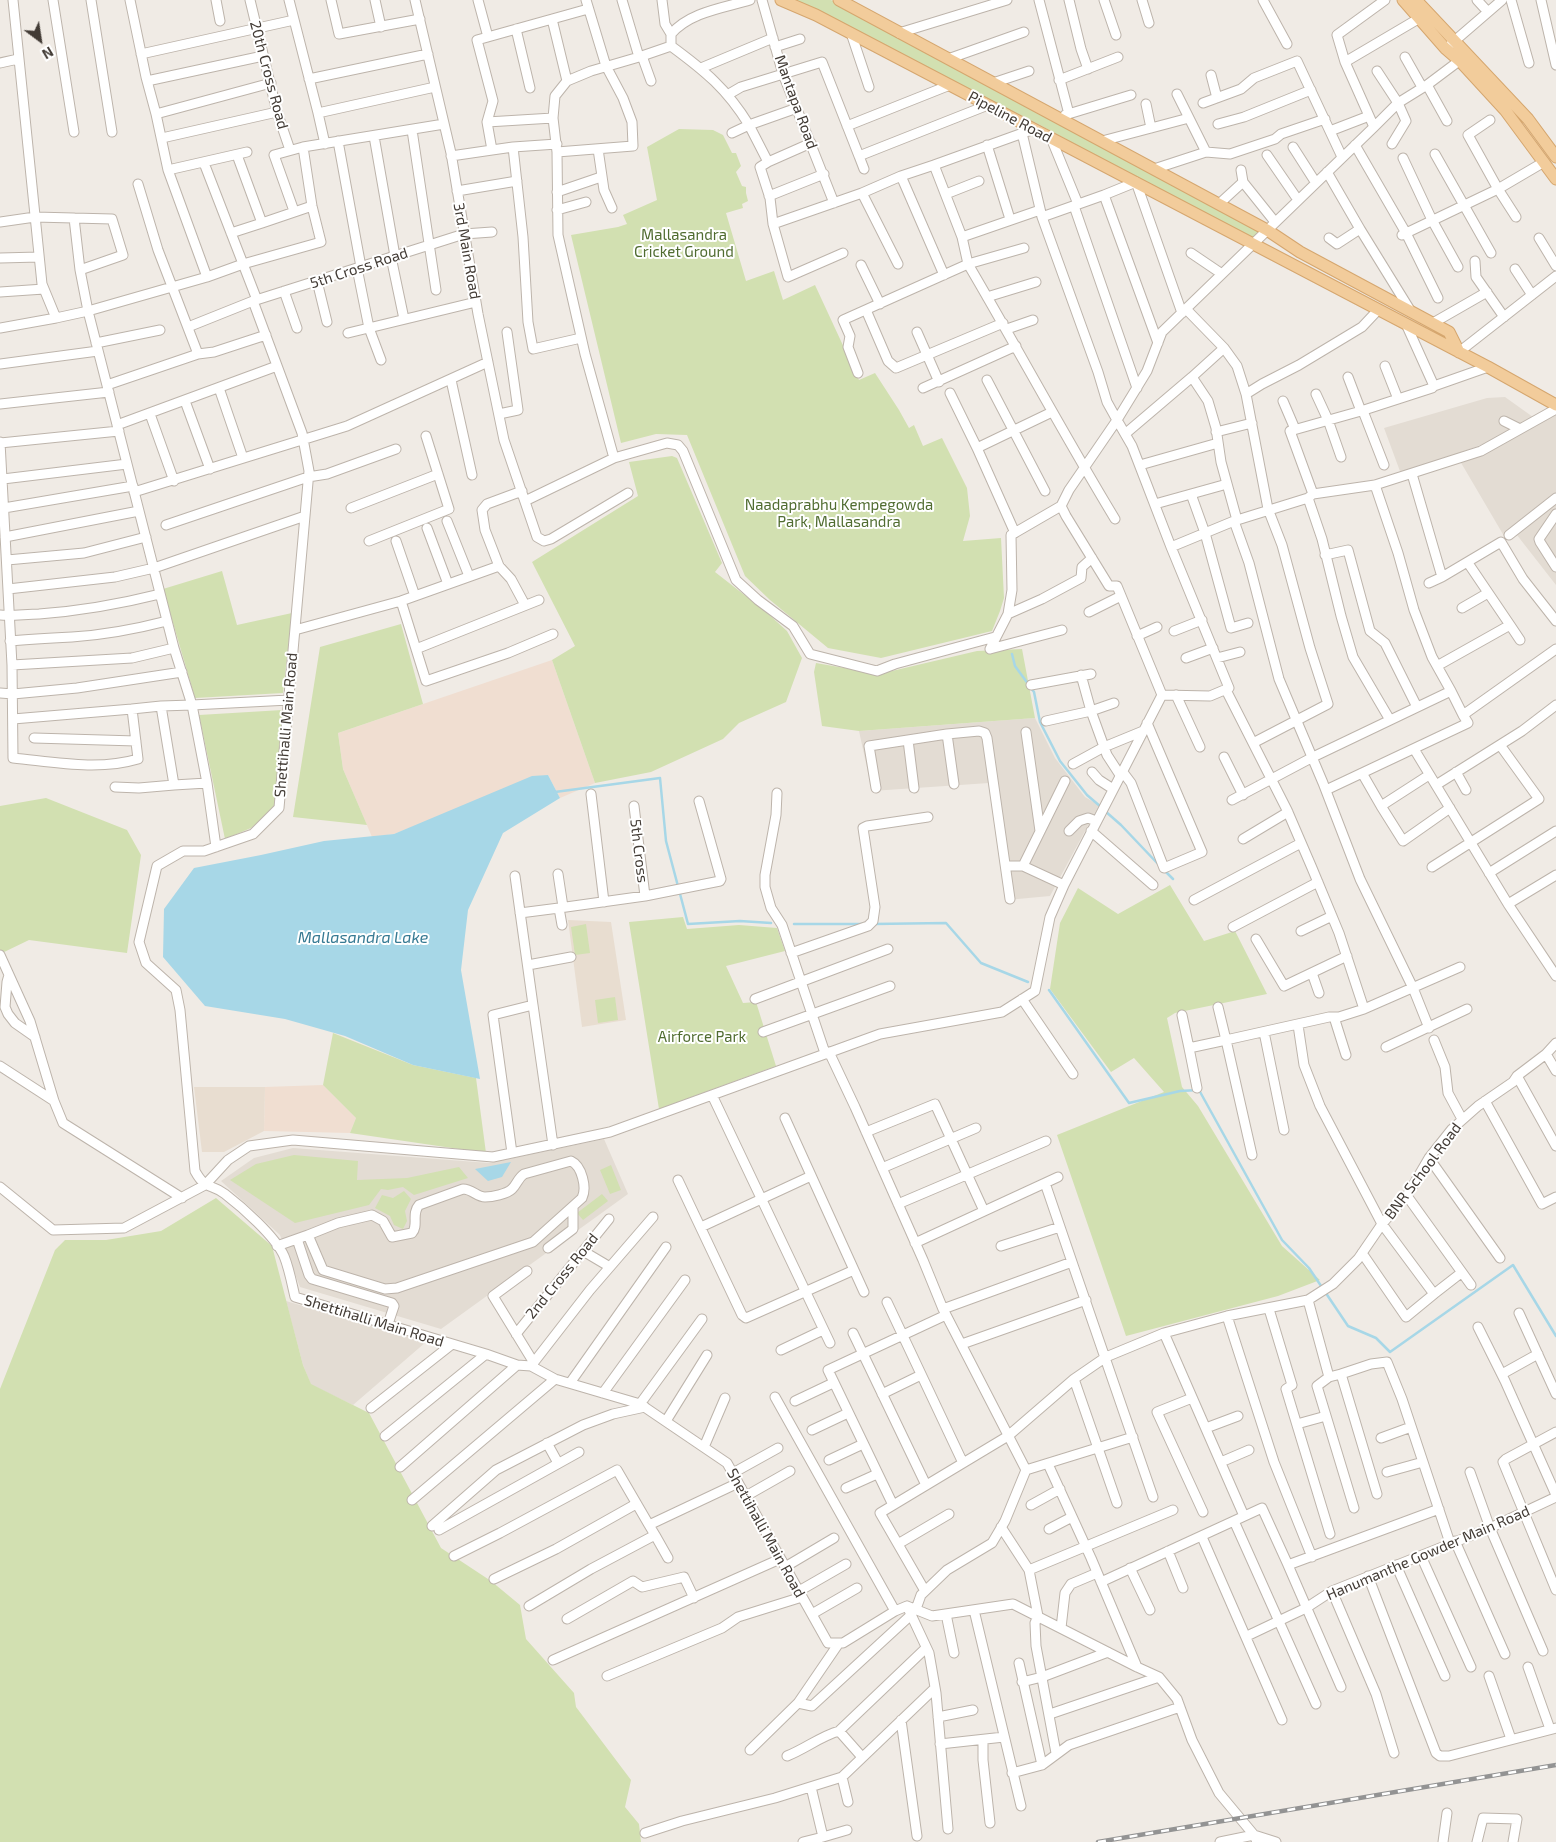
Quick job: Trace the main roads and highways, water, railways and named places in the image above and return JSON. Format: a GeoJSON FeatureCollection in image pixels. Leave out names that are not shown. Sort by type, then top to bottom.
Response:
{"type":"FeatureCollection","features":[{"type":"Feature","properties":{"kind":"main road","name":"Pipeline Road"},"geometry":{"type":"LineString","coordinates":[[781,0],[816,15],[1136,182],[1459,352],[1556,407]]}},
{"type":"Feature","properties":{"kind":"main road","name":"Pipeline Road"},"geometry":{"type":"LineString","coordinates":[[839,0],[1249,220],[1271,226],[1300,252],[1449,332],[1459,352]]}},
{"type":"Feature","properties":{"kind":"main road"},"geometry":{"type":"LineString","coordinates":[[1403,0],[1445,48],[1464,57],[1528,119],[1556,157]]}},
{"type":"Feature","properties":{"kind":"main road"},"geometry":{"type":"LineString","coordinates":[[1416,0],[1455,40],[1464,57],[1556,179]]}},
{"type":"Feature","properties":{"kind":"water","name":"Mallasandra Lake"},"geometry":{"type":"Polygon","coordinates":[[[548,775],[560,798],[503,833],[468,910],[461,970],[480,1079],[413,1065],[345,1036],[285,1019],[205,1006],[163,957],[164,909],[194,868],[324,841],[394,834],[532,776],[548,775]]]}},
{"type":"Feature","properties":{"kind":"water"},"geometry":{"type":"Polygon","coordinates":[[[511,1162],[502,1177],[488,1181],[475,1169],[511,1162]]]}},
{"type":"Feature","properties":{"kind":"waterway"},"geometry":{"type":"LineString","coordinates":[[1012,654],[1015,666],[1034,692],[1040,722],[1060,761],[1087,795],[1101,807]]}},
{"type":"Feature","properties":{"kind":"waterway"},"geometry":{"type":"LineString","coordinates":[[555,792],[660,778],[666,841],[688,924],[740,921],[771,923]]}},
{"type":"Feature","properties":{"kind":"waterway"},"geometry":{"type":"LineString","coordinates":[[1105,811],[1159,865]]}},
{"type":"Feature","properties":{"kind":"waterway"},"geometry":{"type":"LineString","coordinates":[[1165,871],[1173,879]]}},
{"type":"Feature","properties":{"kind":"waterway"},"geometry":{"type":"LineString","coordinates":[[873,924],[946,923],[981,963],[1028,982]]}},
{"type":"Feature","properties":{"kind":"waterway"},"geometry":{"type":"LineString","coordinates":[[794,924],[863,924]]}},
{"type":"Feature","properties":{"kind":"waterway"},"geometry":{"type":"LineString","coordinates":[[1049,990],[1129,1103],[1180,1091],[1199,1090],[1282,1240],[1309,1268],[1348,1326],[1376,1338],[1390,1352],[1513,1265],[1556,1336]]}},
{"type":"Feature","properties":{"kind":"railway"},"geometry":{"type":"LineString","coordinates":[[1098,1842],[1556,1765]]}},
{"type":"Feature","properties":{"kind":"park label","name":"Mallasandra Cricket Ground"},"geometry":{"type":"Point","coordinates":[684,244]}},
{"type":"Feature","properties":{"kind":"park label","name":"Naadaprabhu Kempegowda Park, Mallasandra"},"geometry":{"type":"Point","coordinates":[839,514]}},
{"type":"Feature","properties":{"kind":"park label","name":"Airforce Park"},"geometry":{"type":"Point","coordinates":[702,1037]}}]}
